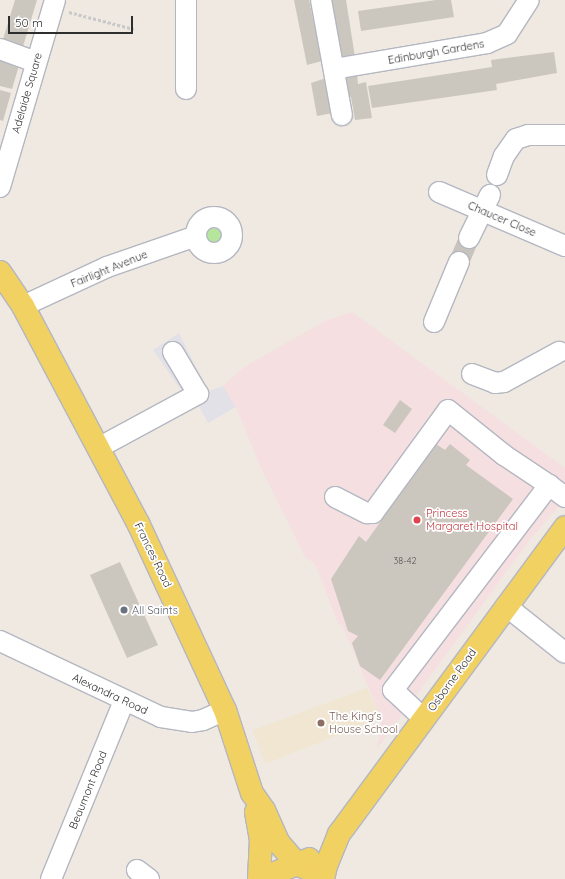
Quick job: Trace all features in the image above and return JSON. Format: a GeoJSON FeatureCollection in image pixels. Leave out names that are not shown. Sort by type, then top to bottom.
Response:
{"type":"FeatureCollection","features":[{"type":"Feature","properties":{"kind":"main road","name":"Frances Road"},"geometry":{"type":"LineString","coordinates":[[0,272],[23,306],[139,525],[225,710],[252,793],[264,810],[278,842],[298,865]]}},
{"type":"Feature","properties":{"kind":"main road","name":"Osborne Road"},"geometry":{"type":"LineString","coordinates":[[269,879],[283,869],[298,865],[314,856],[339,834],[565,527]]}},
{"type":"Feature","properties":{"kind":"main road"},"geometry":{"type":"LineString","coordinates":[[252,793],[261,839],[259,879]]}},
{"type":"Feature","properties":{"kind":"main road","name":"Osborne Road"},"geometry":{"type":"LineString","coordinates":[[322,879],[339,834]]}},
{"type":"Feature","properties":{"kind":"main road"},"geometry":{"type":"LineString","coordinates":[[298,865],[311,870],[322,879]]}},
{"type":"Feature","properties":{"kind":"street"},"geometry":{"type":"LineString","coordinates":[[186,0],[186,89]]}},
{"type":"Feature","properties":{"kind":"street"},"geometry":{"type":"LineString","coordinates":[[321,0],[340,68],[342,115]]}},
{"type":"Feature","properties":{"kind":"street","name":"Edinburgh Gardens"},"geometry":{"type":"LineString","coordinates":[[340,68],[487,43],[507,34],[529,0]]}},
{"type":"Feature","properties":{"kind":"street","name":"Adelaide Square"},"geometry":{"type":"LineString","coordinates":[[0,187],[54,4]]}},
{"type":"Feature","properties":{"kind":"street"},"geometry":{"type":"LineString","coordinates":[[0,49],[36,62]]}},
{"type":"Feature","properties":{"kind":"street"},"geometry":{"type":"LineString","coordinates":[[497,175],[504,156],[516,139],[528,135],[565,135]]}},
{"type":"Feature","properties":{"kind":"street","name":"Chaucer Close"},"geometry":{"type":"LineString","coordinates":[[439,192],[486,203],[565,246]]}},
{"type":"Feature","properties":{"kind":"street"},"geometry":{"type":"LineString","coordinates":[[469,238],[486,203]]}},
{"type":"Feature","properties":{"kind":"street","name":"Fairlight Avenue"},"geometry":{"type":"LineString","coordinates":[[23,306],[107,267],[196,236]]}},
{"type":"Feature","properties":{"kind":"street"},"geometry":{"type":"LineString","coordinates":[[434,322],[459,262]]}},
{"type":"Feature","properties":{"kind":"street"},"geometry":{"type":"LineString","coordinates":[[98,448],[198,394],[173,352]]}},
{"type":"Feature","properties":{"kind":"street"},"geometry":{"type":"LineString","coordinates":[[472,374],[495,383],[504,382],[559,352]]}},
{"type":"Feature","properties":{"kind":"street"},"geometry":{"type":"LineString","coordinates":[[335,497],[367,513],[373,513],[448,410],[504,455],[557,491],[393,690],[423,718]]}},
{"type":"Feature","properties":{"kind":"street"},"geometry":{"type":"LineString","coordinates":[[506,606],[565,653]]}},
{"type":"Feature","properties":{"kind":"street","name":"Alexandra Road"},"geometry":{"type":"LineString","coordinates":[[0,641],[124,701],[161,717],[192,722],[203,720],[225,710]]}},
{"type":"Feature","properties":{"kind":"street","name":"Beaumont Road"},"geometry":{"type":"LineString","coordinates":[[50,879],[124,701]]}},
{"type":"Feature","properties":{"kind":"path"},"geometry":{"type":"LineString","coordinates":[[54,4],[134,29]]}},
{"type":"Feature","properties":{"kind":"shaded area","name":"Princess Margaret Hospital"},"geometry":{"type":"Polygon","coordinates":[[[352,312],[565,468],[565,499],[529,541],[377,749],[382,720],[351,646],[342,625],[339,625],[315,564],[305,557],[260,466],[236,407],[223,386],[244,367],[325,321],[352,312]]]}},
{"type":"Feature","properties":{"kind":"shaded area"},"geometry":{"type":"Polygon","coordinates":[[[179,333],[208,391],[223,386],[236,407],[208,423],[196,401],[121,447],[115,435],[183,393],[153,350],[179,333]]]}},
{"type":"Feature","properties":{"kind":"shaded area","name":"The King's House School"},"geometry":{"type":"Polygon","coordinates":[[[367,688],[381,718],[265,764],[253,730],[367,688]]]}},
{"type":"Feature","properties":{"kind":"green space"},"geometry":{"type":"Polygon","coordinates":[[[209,228],[217,228],[223,234],[223,242],[217,248],[209,248],[203,242],[203,234],[209,228]]]}},
{"type":"Feature","properties":{"kind":"building"},"geometry":{"type":"Polygon","coordinates":[[[15,0],[37,0],[21,53],[1,46],[15,0]]]}},
{"type":"Feature","properties":{"kind":"building"},"geometry":{"type":"Polygon","coordinates":[[[294,0],[309,0],[322,61],[307,65],[294,0]]]}},
{"type":"Feature","properties":{"kind":"building"},"geometry":{"type":"Polygon","coordinates":[[[331,0],[346,0],[355,57],[339,59],[331,0]]]}},
{"type":"Feature","properties":{"kind":"building"},"geometry":{"type":"Polygon","coordinates":[[[436,0],[451,0],[454,17],[361,31],[358,11],[436,0]]]}},
{"type":"Feature","properties":{"kind":"building"},"geometry":{"type":"Polygon","coordinates":[[[554,52],[557,73],[496,84],[497,90],[372,108],[368,86],[492,67],[491,60],[554,52]]]}},
{"type":"Feature","properties":{"kind":"building"},"geometry":{"type":"Polygon","coordinates":[[[0,56],[20,62],[12,89],[0,86],[0,56]]]}},
{"type":"Feature","properties":{"kind":"building"},"geometry":{"type":"Polygon","coordinates":[[[357,73],[358,84],[366,82],[372,118],[355,120],[351,97],[346,98],[342,76],[357,73]]]}},
{"type":"Feature","properties":{"kind":"building"},"geometry":{"type":"Polygon","coordinates":[[[326,78],[333,113],[317,116],[311,83],[326,78]]]}},
{"type":"Feature","properties":{"kind":"building"},"geometry":{"type":"Polygon","coordinates":[[[0,90],[11,93],[3,121],[0,120],[0,90]]]}},
{"type":"Feature","properties":{"kind":"building"},"geometry":{"type":"Polygon","coordinates":[[[400,400],[412,409],[395,433],[383,425],[400,400]]]}},
{"type":"Feature","properties":{"kind":"building"},"geometry":{"type":"Polygon","coordinates":[[[436,444],[445,450],[450,444],[470,460],[466,465],[513,499],[380,680],[360,666],[352,643],[358,636],[348,631],[331,579],[359,536],[366,542],[436,444]]]}},
{"type":"Feature","properties":{"kind":"building","name":"All Saints"},"geometry":{"type":"Polygon","coordinates":[[[120,562],[158,645],[127,658],[90,575],[120,562]]]}},
{"type":"Feature","properties":{"kind":"tunnel"},"geometry":{"type":"LineString","coordinates":[[459,262],[469,238]]}},
{"type":"Feature","properties":{"kind":"place","name":"Princess Margaret Hospital"},"geometry":{"type":"Point","coordinates":[417,520]}},
{"type":"Feature","properties":{"kind":"place","name":"All Saints"},"geometry":{"type":"Point","coordinates":[124,610]}},
{"type":"Feature","properties":{"kind":"place","name":"The King's House School"},"geometry":{"type":"Point","coordinates":[321,723]}}]}
